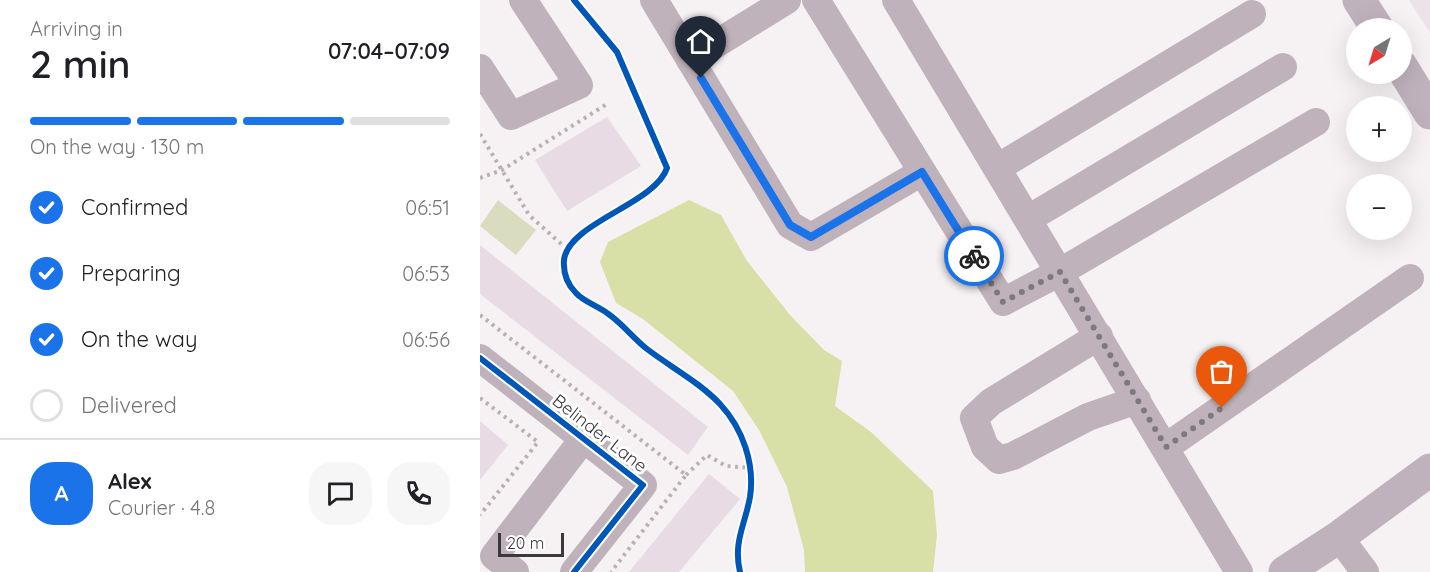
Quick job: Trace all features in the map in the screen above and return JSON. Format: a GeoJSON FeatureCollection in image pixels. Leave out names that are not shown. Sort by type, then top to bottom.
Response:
{"type":"FeatureCollection","features":[{"type":"Feature","properties":{"kind":"main road"},"geometry":{"type":"LineString","coordinates":[[1359,0],[1371,18]]}},
{"type":"Feature","properties":{"kind":"main road"},"geometry":{"type":"LineString","coordinates":[[1285,572],[1339,537],[1430,470]]}},
{"type":"Feature","properties":{"kind":"street"},"geometry":{"type":"LineString","coordinates":[[480,68],[511,116],[579,85],[523,0]]}},
{"type":"Feature","properties":{"kind":"street"},"geometry":{"type":"LineString","coordinates":[[654,0],[790,225],[811,237],[922,172]]}},
{"type":"Feature","properties":{"kind":"street"},"geometry":{"type":"LineString","coordinates":[[690,60],[787,0]]}},
{"type":"Feature","properties":{"kind":"street"},"geometry":{"type":"LineString","coordinates":[[816,0],[1003,302],[1060,272],[1316,122]]}},
{"type":"Feature","properties":{"kind":"street"},"geometry":{"type":"LineString","coordinates":[[896,0],[1239,572]]}},
{"type":"Feature","properties":{"kind":"street"},"geometry":{"type":"LineString","coordinates":[[997,168],[1252,14]]}},
{"type":"Feature","properties":{"kind":"street"},"geometry":{"type":"LineString","coordinates":[[1028,219],[1283,67]]}},
{"type":"Feature","properties":{"kind":"street"},"geometry":{"type":"LineString","coordinates":[[1166,447],[1410,278]]}},
{"type":"Feature","properties":{"kind":"street"},"geometry":{"type":"LineString","coordinates":[[1099,336],[991,402],[974,418],[985,447],[999,460],[1013,456],[1088,417],[1137,400]]}},
{"type":"Feature","properties":{"kind":"street","name":"Belinder Lane"},"geometry":{"type":"LineString","coordinates":[[480,358],[643,485],[574,572]]}},
{"type":"Feature","properties":{"kind":"street"},"geometry":{"type":"LineString","coordinates":[[515,572],[494,556],[584,438]]}},
{"type":"Feature","properties":{"kind":"street"},"geometry":{"type":"LineString","coordinates":[[1339,537],[1365,572]]}},
{"type":"Feature","properties":{"kind":"path"},"geometry":{"type":"LineString","coordinates":[[480,178],[502,170],[608,104]]}},
{"type":"Feature","properties":{"kind":"path"},"geometry":{"type":"LineString","coordinates":[[480,134],[529,215],[568,250]]}},
{"type":"Feature","properties":{"kind":"path"},"geometry":{"type":"LineString","coordinates":[[480,146],[485,142]]}},
{"type":"Feature","properties":{"kind":"path"},"geometry":{"type":"LineString","coordinates":[[564,259],[574,243]]}},
{"type":"Feature","properties":{"kind":"path"},"geometry":{"type":"LineString","coordinates":[[480,398],[538,442],[480,515]]}},
{"type":"Feature","properties":{"kind":"path"},"geometry":{"type":"LineString","coordinates":[[686,475],[707,455],[726,466],[751,468]]}},
{"type":"Feature","properties":{"kind":"path"},"geometry":{"type":"LineString","coordinates":[[749,459],[751,478]]}},
{"type":"Feature","properties":{"kind":"shaded area"},"geometry":{"type":"Polygon","coordinates":[[[1409,0],[1430,0],[1430,33],[1409,0]]]}},
{"type":"Feature","properties":{"kind":"shaded area"},"geometry":{"type":"Polygon","coordinates":[[[498,200],[536,230],[516,255],[480,226],[498,200]]]}},
{"type":"Feature","properties":{"kind":"shaded area"},"geometry":{"type":"Polygon","coordinates":[[[689,200],[721,215],[747,261],[790,315],[824,350],[842,361],[835,406],[871,432],[933,491],[937,535],[933,572],[805,572],[804,550],[787,487],[759,430],[733,391],[643,319],[616,303],[600,262],[608,242],[689,200]]]}},
{"type":"Feature","properties":{"kind":"building"},"geometry":{"type":"Polygon","coordinates":[[[607,117],[641,166],[567,211],[535,160],[607,117]]]}},
{"type":"Feature","properties":{"kind":"building"},"geometry":{"type":"Polygon","coordinates":[[[480,245],[708,427],[688,455],[480,294],[480,245]]]}},
{"type":"Feature","properties":{"kind":"building"},"geometry":{"type":"Polygon","coordinates":[[[480,421],[508,445],[480,480],[480,421]]]}},
{"type":"Feature","properties":{"kind":"building"},"geometry":{"type":"Polygon","coordinates":[[[709,474],[740,499],[679,572],[629,572],[709,474]]]}},
{"type":"Feature","properties":{"kind":"cycle path"},"geometry":{"type":"LineString","coordinates":[[574,0],[617,52],[667,168],[659,181],[646,192],[580,235],[569,247],[564,260],[565,274],[570,286],[579,296],[603,310],[647,349],[703,389],[720,404],[735,424],[746,448],[751,472],[750,497],[739,542],[740,572]]}},
{"type":"Feature","properties":{"kind":"cycle path"},"geometry":{"type":"LineString","coordinates":[[480,358],[643,485],[574,572]]}},
{"type":"Feature","properties":{"kind":"way so far"},"geometry":{"type":"LineString","coordinates":[[974,256],[1003,302],[1060,272],[1166,447],[1222,408]]}},
{"type":"Feature","properties":{"kind":"route"},"geometry":{"type":"LineString","coordinates":[[701,78],[790,225],[811,237],[922,172],[974,256]]}}]}
